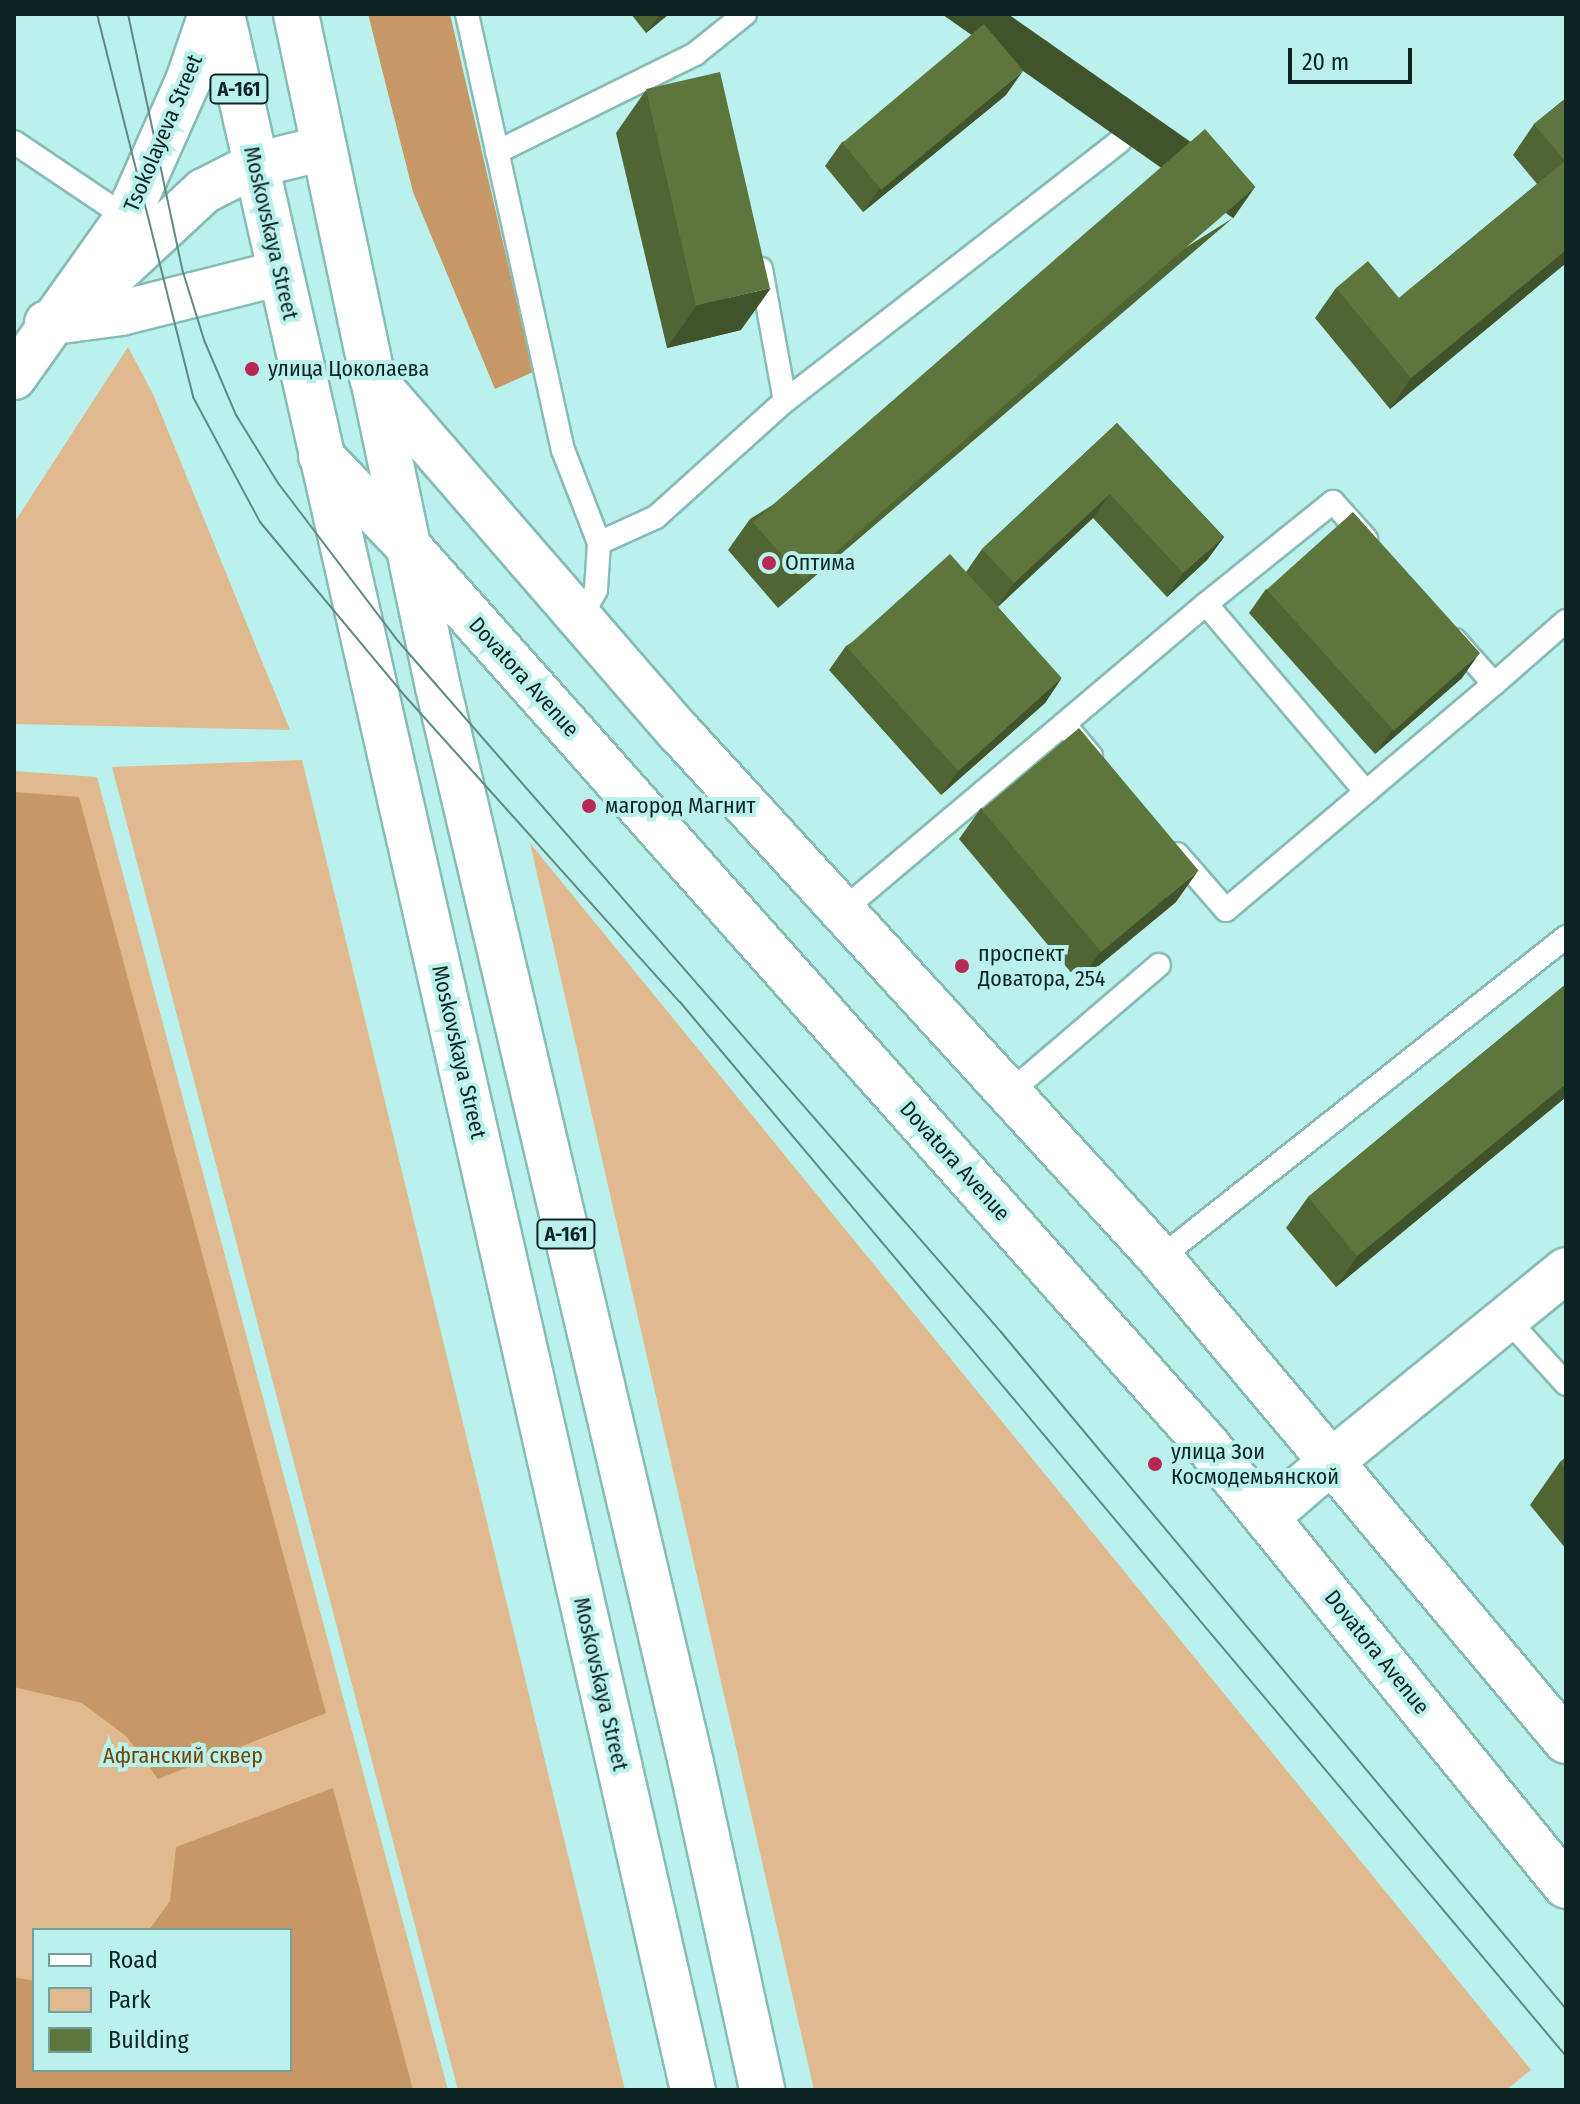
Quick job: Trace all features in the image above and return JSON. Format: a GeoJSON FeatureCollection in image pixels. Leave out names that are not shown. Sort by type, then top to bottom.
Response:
{"type":"FeatureCollection","features":[{"type":"Feature","properties":{"kind":"main road","name":"Tsokolayeva Street"},"geometry":{"type":"LineString","coordinates":[[14,377],[47,323],[127,218],[188,81],[211,14]]}},
{"type":"Feature","properties":{"kind":"main road","name":"Moskovskaya Street"},"geometry":{"type":"LineString","coordinates":[[222,14],[693,2090]]}},
{"type":"Feature","properties":{"kind":"main road","name":"А-161"},"geometry":{"type":"LineString","coordinates":[[296,14],[407,545],[762,2090]]}},
{"type":"Feature","properties":{"kind":"main road","name":"Tsokolayeva Street"},"geometry":{"type":"LineString","coordinates":[[47,323],[118,272],[204,191],[255,165],[324,148]]}},
{"type":"Feature","properties":{"kind":"main road"},"geometry":{"type":"LineString","coordinates":[[47,323],[121,313],[280,273],[348,260]]}},
{"type":"Feature","properties":{"kind":"main road"},"geometry":{"type":"LineString","coordinates":[[372,378],[580,619],[1160,1258],[1566,1741]]}},
{"type":"Feature","properties":{"kind":"main road","name":"Dovatora Avenue"},"geometry":{"type":"LineString","coordinates":[[321,456],[407,545],[1268,1516],[1566,1886]]}},
{"type":"Feature","properties":{"kind":"main road"},"geometry":{"type":"LineString","coordinates":[[1268,1516],[1566,1270]]}},
{"type":"Feature","properties":{"kind":"lane"},"geometry":{"type":"LineString","coordinates":[[467,14],[563,450],[599,543],[596,590],[580,619]]}},
{"type":"Feature","properties":{"kind":"lane"},"geometry":{"type":"LineString","coordinates":[[497,152],[700,49],[745,14]]}},
{"type":"Feature","properties":{"kind":"lane"},"geometry":{"type":"LineString","coordinates":[[700,49],[708,79]]}},
{"type":"Feature","properties":{"kind":"lane"},"geometry":{"type":"LineString","coordinates":[[14,142],[127,218]]}},
{"type":"Feature","properties":{"kind":"lane"},"geometry":{"type":"LineString","coordinates":[[599,543],[656,517],[785,401],[1119,142]]}},
{"type":"Feature","properties":{"kind":"lane"},"geometry":{"type":"LineString","coordinates":[[757,248],[785,401]]}},
{"type":"Feature","properties":{"kind":"lane"},"geometry":{"type":"LineString","coordinates":[[843,910],[1206,604],[1333,502],[1383,559]]}},
{"type":"Feature","properties":{"kind":"lane"},"geometry":{"type":"LineString","coordinates":[[1206,604],[1366,792]]}},
{"type":"Feature","properties":{"kind":"lane"},"geometry":{"type":"LineString","coordinates":[[1165,841],[1226,910],[1566,621]]}},
{"type":"Feature","properties":{"kind":"lane"},"geometry":{"type":"LineString","coordinates":[[1444,627],[1494,684]]}},
{"type":"Feature","properties":{"kind":"lane"},"geometry":{"type":"LineString","coordinates":[[1064,724],[1104,771]]}},
{"type":"Feature","properties":{"kind":"lane"},"geometry":{"type":"LineString","coordinates":[[1160,1258],[1566,937]]}},
{"type":"Feature","properties":{"kind":"lane"},"geometry":{"type":"LineString","coordinates":[[1009,1093],[1159,965]]}},
{"type":"Feature","properties":{"kind":"lane"},"geometry":{"type":"LineString","coordinates":[[1508,1320],[1566,1384]]}},
{"type":"Feature","properties":{"kind":"green space"},"geometry":{"type":"Polygon","coordinates":[[[368,14],[450,14],[533,372],[495,389],[413,192],[368,14]]]}},
{"type":"Feature","properties":{"kind":"green space"},"geometry":{"type":"Polygon","coordinates":[[[128,347],[153,394],[290,730],[14,724],[14,523],[128,347]]]}},
{"type":"Feature","properties":{"kind":"green space"},"geometry":{"type":"Polygon","coordinates":[[[302,760],[625,2090],[458,2090],[112,767],[302,760]]]}},
{"type":"Feature","properties":{"kind":"green space","name":"Афганский сквер"},"geometry":{"type":"Polygon","coordinates":[[[14,771],[97,777],[448,2090],[14,2090],[14,771]]]}},
{"type":"Feature","properties":{"kind":"green space"},"geometry":{"type":"Polygon","coordinates":[[[14,792],[79,797],[326,1713],[158,1779],[126,1736],[82,1703],[14,1687],[14,792]]]}},
{"type":"Feature","properties":{"kind":"green space"},"geometry":{"type":"Polygon","coordinates":[[[530,843],[1531,2070],[1506,2090],[814,2090],[530,843]]]}},
{"type":"Feature","properties":{"kind":"green space"},"geometry":{"type":"Polygon","coordinates":[[[333,1788],[413,2090],[14,2090],[14,1977],[32,1981],[32,2072],[292,2072],[292,1928],[150,1928],[170,1901],[176,1847],[333,1788]]]}},
{"type":"Feature","properties":{"kind":"building"},"geometry":{"type":"Polygon","coordinates":[[[984,24],[1023,71],[881,190],[842,143],[984,24]]]}},
{"type":"Feature","properties":{"kind":"building"},"geometry":{"type":"Polygon","coordinates":[[[720,72],[770,288],[696,305],[646,89],[720,72]]]}},
{"type":"Feature","properties":{"kind":"building"},"geometry":{"type":"Polygon","coordinates":[[[1566,98],[1566,250],[1411,378],[1336,288],[1368,261],[1399,298],[1565,161],[1534,124],[1566,98]]]}},
{"type":"Feature","properties":{"kind":"building"},"geometry":{"type":"Polygon","coordinates":[[[1205,129],[1256,187],[803,580],[753,522],[1205,129]]]}},
{"type":"Feature","properties":{"kind":"building"},"geometry":{"type":"Polygon","coordinates":[[[1117,423],[1224,537],[1183,573],[1110,494],[1014,583],[982,549],[1117,423]]]}},
{"type":"Feature","properties":{"kind":"building"},"geometry":{"type":"Polygon","coordinates":[[[1353,512],[1480,653],[1394,731],[1267,590],[1353,512]]]}},
{"type":"Feature","properties":{"kind":"building"},"geometry":{"type":"Polygon","coordinates":[[[950,554],[1062,678],[958,771],[847,647],[950,554]]]}},
{"type":"Feature","properties":{"kind":"building"},"geometry":{"type":"Polygon","coordinates":[[[1079,728],[1199,870],[1101,952],[982,810],[1079,728]]]}},
{"type":"Feature","properties":{"kind":"building"},"geometry":{"type":"Polygon","coordinates":[[[1566,984],[1566,1084],[1357,1256],[1308,1197],[1566,984]]]}},
{"type":"Feature","properties":{"kind":"tram line"},"geometry":{"type":"LineString","coordinates":[[97,14],[193,397],[260,522],[405,696],[680,1002],[1566,2056]]}},
{"type":"Feature","properties":{"kind":"tram line"},"geometry":{"type":"LineString","coordinates":[[128,14],[183,272],[204,340],[236,415],[278,483],[398,641],[1001,1332],[1566,2009]]}},
{"type":"Feature","properties":{"kind":"place","name":"улица Цоколаева"},"geometry":{"type":"Point","coordinates":[252,369]}},
{"type":"Feature","properties":{"kind":"place","name":"Оптима"},"geometry":{"type":"Point","coordinates":[769,563]}},
{"type":"Feature","properties":{"kind":"place","name":"магород Магнит"},"geometry":{"type":"Point","coordinates":[589,806]}},
{"type":"Feature","properties":{"kind":"place","name":"проспект Доватора, 254"},"geometry":{"type":"Point","coordinates":[962,966]}},
{"type":"Feature","properties":{"kind":"place","name":"улица Зои Космодемьянской"},"geometry":{"type":"Point","coordinates":[1155,1464]}}]}
